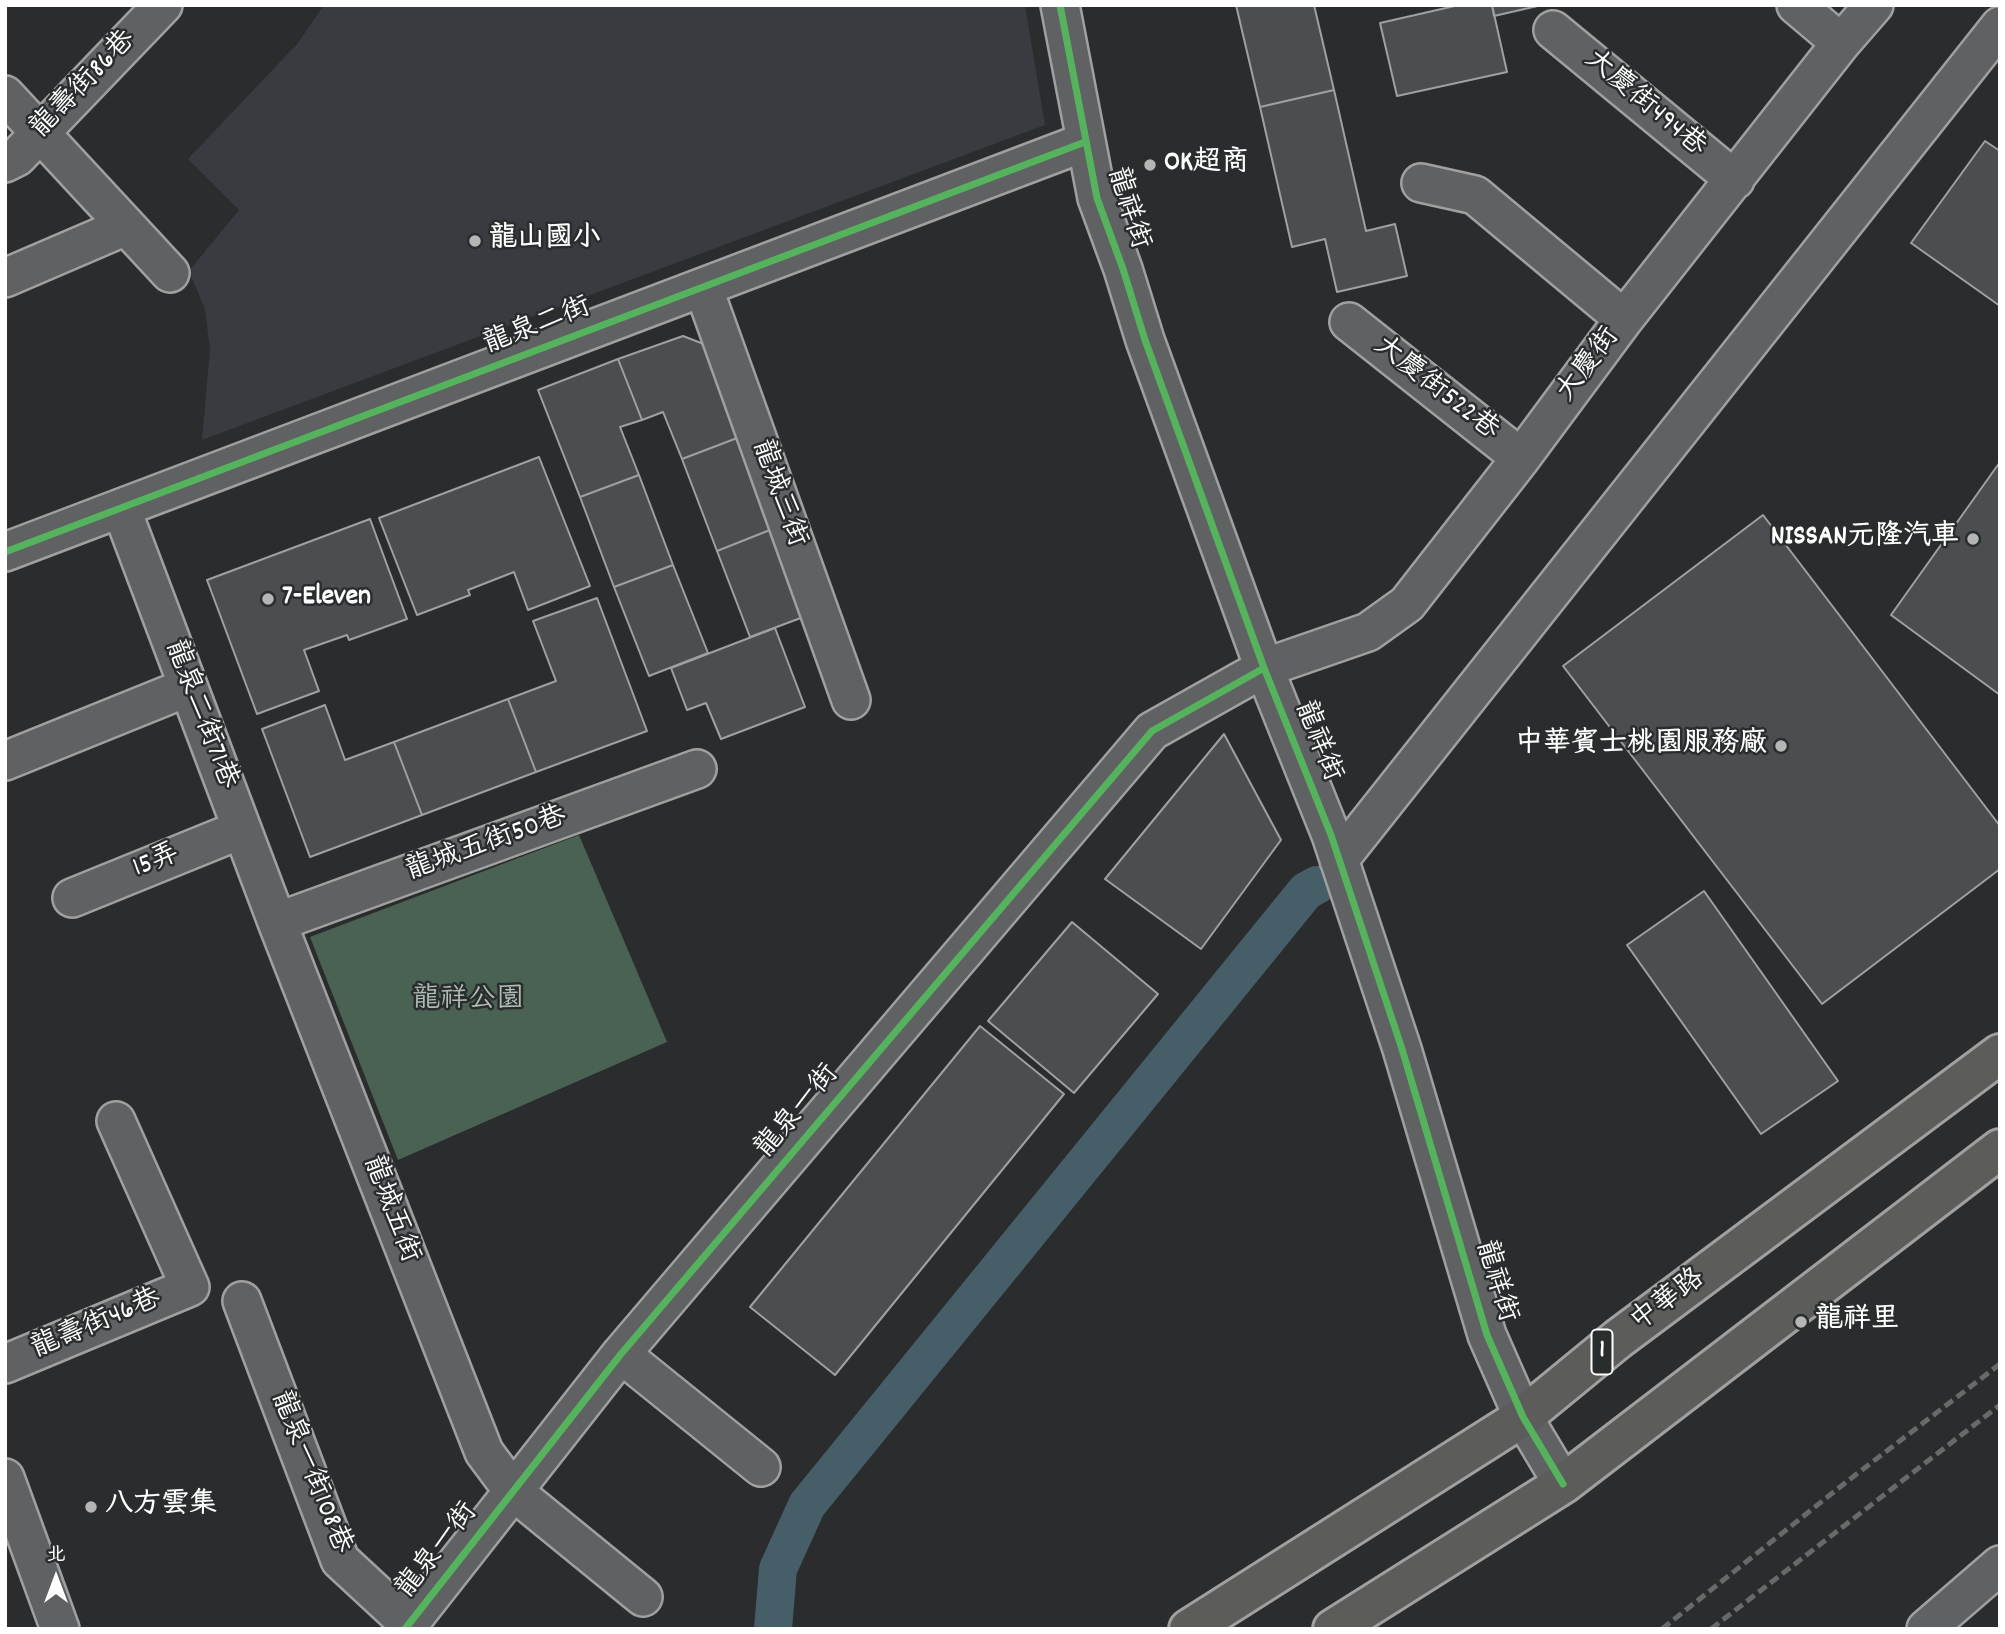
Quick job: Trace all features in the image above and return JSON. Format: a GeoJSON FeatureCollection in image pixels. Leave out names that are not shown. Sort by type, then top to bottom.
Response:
{"type":"FeatureCollection","features":[{"type":"Feature","properties":{"kind":"main road","name":"中華路"},"geometry":{"type":"LineString","coordinates":[[1189,1629],[1523,1417],[1629,1331],[2000,1054]]}},
{"type":"Feature","properties":{"kind":"main road"},"geometry":{"type":"LineString","coordinates":[[1333,1629],[1563,1484],[2000,1149]]}},
{"type":"Feature","properties":{"kind":"street","name":"龍壽街86巷"},"geometry":{"type":"LineString","coordinates":[[5,163],[17,157],[163,5]]}},
{"type":"Feature","properties":{"kind":"street","name":"龍祥街"},"geometry":{"type":"LineString","coordinates":[[1060,5],[1097,198],[1145,340],[1264,668],[1339,860],[1402,1049],[1487,1335],[1523,1417],[1563,1484]]}},
{"type":"Feature","properties":{"kind":"street"},"geometry":{"type":"LineString","coordinates":[[1796,5],[1841,43]]}},
{"type":"Feature","properties":{"kind":"street","name":"大慶街"},"geometry":{"type":"LineString","coordinates":[[1264,668],[1368,632],[1408,604],[1625,319],[1841,43],[1874,5]]}},
{"type":"Feature","properties":{"kind":"street"},"geometry":{"type":"LineString","coordinates":[[1339,860],[2000,26]]}},
{"type":"Feature","properties":{"kind":"street","name":"大慶街494巷"},"geometry":{"type":"LineString","coordinates":[[1553,30],[1735,180]]}},
{"type":"Feature","properties":{"kind":"street"},"geometry":{"type":"LineString","coordinates":[[5,95],[170,273]]}},
{"type":"Feature","properties":{"kind":"street","name":"龍泉二街"},"geometry":{"type":"LineString","coordinates":[[5,552],[1085,142]]}},
{"type":"Feature","properties":{"kind":"street"},"geometry":{"type":"LineString","coordinates":[[1421,183],[1475,195],[1625,319]]}},
{"type":"Feature","properties":{"kind":"street"},"geometry":{"type":"LineString","coordinates":[[5,278],[126,226]]}},
{"type":"Feature","properties":{"kind":"street","name":"龍城三街"},"geometry":{"type":"LineString","coordinates":[[703,287],[851,700]]}},
{"type":"Feature","properties":{"kind":"street","name":"大慶街522巷"},"geometry":{"type":"LineString","coordinates":[[1349,322],[1521,458]]}},
{"type":"Feature","properties":{"kind":"street","name":"龍泉二街71巷"},"geometry":{"type":"LineString","coordinates":[[121,508],[277,922]]}},
{"type":"Feature","properties":{"kind":"street","name":"龍泉一街"},"geometry":{"type":"LineString","coordinates":[[407,1626],[621,1354],[1152,731],[1264,668]]}},
{"type":"Feature","properties":{"kind":"street"},"geometry":{"type":"LineString","coordinates":[[5,761],[188,687]]}},
{"type":"Feature","properties":{"kind":"street","name":"龍城五街50巷"},"geometry":{"type":"LineString","coordinates":[[277,922],[697,769]]}},
{"type":"Feature","properties":{"kind":"street","name":"15弄"},"geometry":{"type":"LineString","coordinates":[[72,898],[242,829]]}},
{"type":"Feature","properties":{"kind":"street","name":"龍城五街"},"geometry":{"type":"LineString","coordinates":[[277,922],[484,1452],[513,1492],[643,1597]]}},
{"type":"Feature","properties":{"kind":"street","name":"龍壽街46巷"},"geometry":{"type":"LineString","coordinates":[[5,1364],[190,1287],[116,1121]]}},
{"type":"Feature","properties":{"kind":"street","name":"龍泉一街108巷"},"geometry":{"type":"LineString","coordinates":[[242,1301],[340,1560],[407,1626]]}},
{"type":"Feature","properties":{"kind":"street"},"geometry":{"type":"LineString","coordinates":[[621,1354],[761,1467]]}},
{"type":"Feature","properties":{"kind":"street"},"geometry":{"type":"LineString","coordinates":[[5,1478],[60,1629]]}},
{"type":"Feature","properties":{"kind":"street"},"geometry":{"type":"LineString","coordinates":[[1926,1629],[2000,1565]]}},
{"type":"Feature","properties":{"kind":"shaded area","name":"龍山國小"},"geometry":{"type":"Polygon","coordinates":[[[324,5],[1025,5],[1045,125],[202,440],[210,350],[205,309],[189,271],[239,210],[188,159],[298,43],[324,5]]]}},
{"type":"Feature","properties":{"kind":"green space","name":"龍祥公園"},"geometry":{"type":"Polygon","coordinates":[[[579,835],[667,1042],[398,1160],[310,937],[579,835]]]}},
{"type":"Feature","properties":{"kind":"building"},"geometry":{"type":"Polygon","coordinates":[[[1236,5],[1314,5],[1334,90],[1260,107],[1236,5]]]}},
{"type":"Feature","properties":{"kind":"building"},"geometry":{"type":"Polygon","coordinates":[[[1459,5],[1492,5],[1507,72],[1397,96],[1380,23],[1459,5]]]}},
{"type":"Feature","properties":{"kind":"building"},"geometry":{"type":"Polygon","coordinates":[[[1492,5],[1542,5],[1494,16],[1492,5]]]}},
{"type":"Feature","properties":{"kind":"building"},"geometry":{"type":"Polygon","coordinates":[[[1334,90],[1366,231],[1395,224],[1407,276],[1337,292],[1325,239],[1292,247],[1260,107],[1334,90]]]}},
{"type":"Feature","properties":{"kind":"building"},"geometry":{"type":"Polygon","coordinates":[[[1985,141],[2000,151],[2000,306],[1911,243],[1985,141]]]}},
{"type":"Feature","properties":{"kind":"building"},"geometry":{"type":"Polygon","coordinates":[[[683,336],[714,348],[745,435],[682,459],[663,412],[642,420],[618,359],[683,336]]]}},
{"type":"Feature","properties":{"kind":"building"},"geometry":{"type":"Polygon","coordinates":[[[618,359],[642,420],[620,427],[639,475],[580,497],[538,390],[618,359]]]}},
{"type":"Feature","properties":{"kind":"building"},"geometry":{"type":"Polygon","coordinates":[[[745,435],[780,526],[717,551],[682,459],[745,435]]]}},
{"type":"Feature","properties":{"kind":"building"},"geometry":{"type":"Polygon","coordinates":[[[539,457],[590,586],[528,610],[514,572],[468,590],[470,595],[417,615],[379,518],[539,457]]]}},
{"type":"Feature","properties":{"kind":"building","name":"NISSAN元隆汽車"},"geometry":{"type":"Polygon","coordinates":[[[2000,462],[2000,695],[1891,615],[2000,462]]]}},
{"type":"Feature","properties":{"kind":"building"},"geometry":{"type":"Polygon","coordinates":[[[639,475],[673,565],[614,587],[580,497],[639,475]]]}},
{"type":"Feature","properties":{"kind":"building","name":"中華賓士桃園服務廠"},"geometry":{"type":"Polygon","coordinates":[[[1763,515],[2000,826],[2000,869],[1822,1004],[1563,666],[1763,515]]]}},
{"type":"Feature","properties":{"kind":"building"},"geometry":{"type":"Polygon","coordinates":[[[370,519],[407,619],[349,640],[347,635],[304,650],[319,691],[257,714],[207,580],[370,519]]]}},
{"type":"Feature","properties":{"kind":"building"},"geometry":{"type":"Polygon","coordinates":[[[780,526],[814,613],[750,637],[717,551],[780,526]]]}},
{"type":"Feature","properties":{"kind":"building"},"geometry":{"type":"Polygon","coordinates":[[[673,565],[708,653],[649,676],[614,587],[673,565]]]}},
{"type":"Feature","properties":{"kind":"building"},"geometry":{"type":"Polygon","coordinates":[[[597,598],[647,731],[536,772],[508,699],[556,681],[533,621],[597,598]]]}},
{"type":"Feature","properties":{"kind":"building"},"geometry":{"type":"Polygon","coordinates":[[[775,628],[805,707],[721,739],[706,703],[687,710],[671,668],[775,628]]]}},
{"type":"Feature","properties":{"kind":"building"},"geometry":{"type":"Polygon","coordinates":[[[508,699],[536,772],[422,815],[394,742],[508,699]]]}},
{"type":"Feature","properties":{"kind":"building"},"geometry":{"type":"Polygon","coordinates":[[[325,705],[345,760],[394,742],[422,815],[310,857],[262,729],[325,705]]]}},
{"type":"Feature","properties":{"kind":"building"},"geometry":{"type":"Polygon","coordinates":[[[1224,734],[1281,840],[1201,949],[1105,879],[1224,734]]]}},
{"type":"Feature","properties":{"kind":"building"},"geometry":{"type":"Polygon","coordinates":[[[1704,891],[1838,1081],[1761,1134],[1627,945],[1704,891]]]}},
{"type":"Feature","properties":{"kind":"building"},"geometry":{"type":"Polygon","coordinates":[[[1072,922],[1158,994],[1074,1093],[988,1021],[1072,922]]]}},
{"type":"Feature","properties":{"kind":"building"},"geometry":{"type":"Polygon","coordinates":[[[980,1026],[1064,1094],[835,1375],[750,1307],[980,1026]]]}},
{"type":"Feature","properties":{"kind":"waterway"},"geometry":{"type":"LineString","coordinates":[[773,1629],[778,1569],[807,1505],[1306,891],[1317,885]]}},
{"type":"Feature","properties":{"kind":"railway"},"geometry":{"type":"LineString","coordinates":[[1662,1629],[2000,1364]]}},
{"type":"Feature","properties":{"kind":"railway"},"geometry":{"type":"LineString","coordinates":[[1711,1629],[2000,1405]]}},
{"type":"Feature","properties":{"kind":"cycle path"},"geometry":{"type":"LineString","coordinates":[[1060,5],[1097,198],[1145,340],[1264,668],[1331,835],[1402,1049],[1487,1335],[1523,1417],[1563,1484]]}},
{"type":"Feature","properties":{"kind":"cycle path"},"geometry":{"type":"LineString","coordinates":[[5,552],[1085,142]]}},
{"type":"Feature","properties":{"kind":"cycle path"},"geometry":{"type":"LineString","coordinates":[[405,1629],[621,1354],[1152,731],[1264,668]]}},
{"type":"Feature","properties":{"kind":"place","name":"OK超商"},"geometry":{"type":"Point","coordinates":[1150,165]}},
{"type":"Feature","properties":{"kind":"place","name":"龍山國小"},"geometry":{"type":"Point","coordinates":[475,241]}},
{"type":"Feature","properties":{"kind":"place","name":"NISSAN元隆汽車"},"geometry":{"type":"Point","coordinates":[1973,539]}},
{"type":"Feature","properties":{"kind":"place","name":"7-Eleven"},"geometry":{"type":"Point","coordinates":[268,599]}},
{"type":"Feature","properties":{"kind":"place","name":"中華賓士桃園服務廠"},"geometry":{"type":"Point","coordinates":[1781,746]}},
{"type":"Feature","properties":{"kind":"place","name":"龍祥里"},"geometry":{"type":"Point","coordinates":[1801,1322]}},
{"type":"Feature","properties":{"kind":"place","name":"八方雲集"},"geometry":{"type":"Point","coordinates":[91,1507]}}]}
